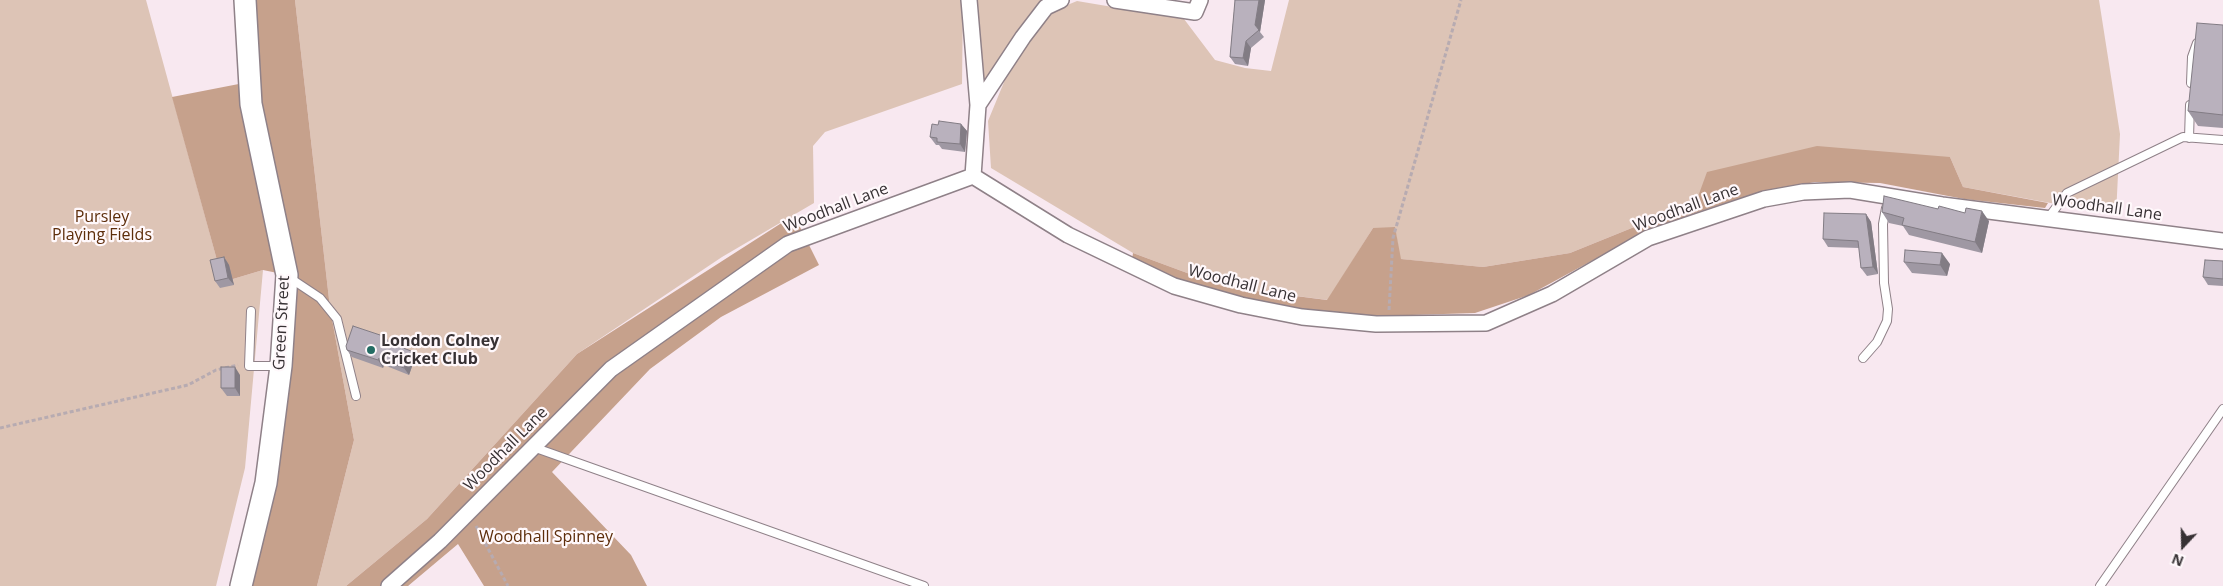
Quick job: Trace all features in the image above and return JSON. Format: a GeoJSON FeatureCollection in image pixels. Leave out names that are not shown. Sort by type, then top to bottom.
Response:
{"type":"FeatureCollection","features":[{"type":"Feature","properties":{"kind":"main road","name":"Green Street"},"geometry":{"type":"LineString","coordinates":[[241,586],[266,483],[281,366],[287,275],[251,104],[245,0]]}},
{"type":"Feature","properties":{"kind":"street"},"geometry":{"type":"LineString","coordinates":[[969,0],[978,106],[974,176]]}},
{"type":"Feature","properties":{"kind":"street"},"geometry":{"type":"LineString","coordinates":[[978,106],[1018,45],[1046,7],[1061,0]]}},
{"type":"Feature","properties":{"kind":"street"},"geometry":{"type":"LineString","coordinates":[[1115,0],[1195,12],[1200,0]]}},
{"type":"Feature","properties":{"kind":"street","name":"Woodhall Lane"},"geometry":{"type":"LineString","coordinates":[[390,586],[440,541],[610,369],[788,244],[974,176],[1068,235],[1174,286],[1240,305],[1302,317],[1388,324],[1486,322],[1552,294],[1648,238],[1764,199],[1803,192],[1850,190],[1888,194],[1942,205],[2049,217],[2223,241]]}},
{"type":"Feature","properties":{"kind":"lane"},"geometry":{"type":"LineString","coordinates":[[2189,138],[2192,57],[2202,33]]}},
{"type":"Feature","properties":{"kind":"lane"},"geometry":{"type":"LineString","coordinates":[[2049,217],[2067,192],[2183,137],[2223,140]]}},
{"type":"Feature","properties":{"kind":"lane"},"geometry":{"type":"LineString","coordinates":[[1864,358],[1877,342],[1887,321],[1883,224],[1888,194]]}},
{"type":"Feature","properties":{"kind":"lane"},"geometry":{"type":"LineString","coordinates":[[287,275],[320,298],[337,320],[356,396]]}},
{"type":"Feature","properties":{"kind":"lane"},"geometry":{"type":"LineString","coordinates":[[251,311],[249,366],[281,366]]}},
{"type":"Feature","properties":{"kind":"lane"},"geometry":{"type":"LineString","coordinates":[[2100,586],[2223,409]]}},
{"type":"Feature","properties":{"kind":"lane"},"geometry":{"type":"LineString","coordinates":[[533,447],[924,586]]}},
{"type":"Feature","properties":{"kind":"path"},"geometry":{"type":"LineString","coordinates":[[1388,324],[1393,238],[1461,0]]}},
{"type":"Feature","properties":{"kind":"path"},"geometry":{"type":"LineString","coordinates":[[0,428],[188,385],[216,370],[238,365],[249,366]]}},
{"type":"Feature","properties":{"kind":"path"},"geometry":{"type":"LineString","coordinates":[[468,512],[508,586]]}},
{"type":"Feature","properties":{"kind":"green space","name":"Pursley Playing Fields"},"geometry":{"type":"Polygon","coordinates":[[[0,0],[146,0],[223,282],[263,270],[245,468],[216,586],[0,586],[0,0]]]}},
{"type":"Feature","properties":{"kind":"green space"},"geometry":{"type":"Polygon","coordinates":[[[252,0],[295,0],[330,308],[354,440],[317,586],[249,586],[287,365],[257,106],[252,0]]]}},
{"type":"Feature","properties":{"kind":"green space"},"geometry":{"type":"Polygon","coordinates":[[[295,0],[963,0],[962,84],[825,132],[813,146],[814,203],[722,257],[577,354],[427,519],[346,586],[317,586],[354,440],[330,308],[295,0]]]}},
{"type":"Feature","properties":{"kind":"green space"},"geometry":{"type":"Polygon","coordinates":[[[978,0],[1046,0],[980,94],[979,73],[978,0]]]}},
{"type":"Feature","properties":{"kind":"green space"},"geometry":{"type":"Polygon","coordinates":[[[1289,0],[2099,0],[2120,134],[2116,215],[1963,187],[1950,157],[1696,202],[1570,253],[1483,267],[1400,259],[1395,228],[1373,228],[1328,300],[1225,287],[1133,253],[991,168],[988,121],[1009,70],[1048,13],[1077,1],[1184,19],[1215,60],[1245,68],[1271,71],[1289,0]]]}},
{"type":"Feature","properties":{"kind":"green space"},"geometry":{"type":"Polygon","coordinates":[[[249,82],[287,275],[263,270],[223,282],[172,97],[249,82]]]}},
{"type":"Feature","properties":{"kind":"green space"},"geometry":{"type":"Polygon","coordinates":[[[1817,146],[1950,157],[1963,187],[2048,203],[2045,208],[1964,199],[1880,183],[1815,182],[1756,193],[1686,216],[1619,246],[1529,295],[1475,313],[1381,316],[1337,314],[1245,301],[1185,285],[1132,260],[1133,253],[1225,287],[1327,300],[1373,228],[1395,227],[1401,259],[1483,267],[1570,253],[1696,202],[1707,172],[1817,146]]]}},
{"type":"Feature","properties":{"kind":"green space","name":"Woodhall Spinney"},"geometry":{"type":"Polygon","coordinates":[[[794,215],[819,265],[721,317],[650,369],[552,472],[631,555],[647,586],[484,586],[458,544],[408,586],[346,586],[427,519],[577,354],[794,215]]]}},
{"type":"Feature","properties":{"kind":"building"},"geometry":{"type":"Polygon","coordinates":[[[1235,0],[1259,0],[1255,25],[1259,30],[1246,41],[1243,58],[1230,57],[1235,0]]]}},
{"type":"Feature","properties":{"kind":"building"},"geometry":{"type":"Polygon","coordinates":[[[2197,23],[2223,25],[2223,115],[2188,111],[2197,23]]]}},
{"type":"Feature","properties":{"kind":"building"},"geometry":{"type":"Polygon","coordinates":[[[939,121],[961,124],[960,144],[937,142],[937,138],[930,137],[932,124],[938,125],[939,121]]]}},
{"type":"Feature","properties":{"kind":"building"},"geometry":{"type":"Polygon","coordinates":[[[1884,196],[1938,209],[1939,206],[1965,213],[1966,208],[1982,211],[1975,242],[1902,225],[1904,218],[1882,212],[1884,196]]]}},
{"type":"Feature","properties":{"kind":"building"},"geometry":{"type":"Polygon","coordinates":[[[1824,213],[1866,214],[1873,267],[1861,268],[1858,241],[1823,239],[1824,213]]]}},
{"type":"Feature","properties":{"kind":"building"},"geometry":{"type":"Polygon","coordinates":[[[1905,250],[1942,253],[1940,265],[1904,262],[1905,250]]]}},
{"type":"Feature","properties":{"kind":"building"},"geometry":{"type":"Polygon","coordinates":[[[224,257],[228,278],[215,281],[210,260],[224,257]]]}},
{"type":"Feature","properties":{"kind":"building"},"geometry":{"type":"Polygon","coordinates":[[[2205,260],[2223,261],[2223,279],[2203,277],[2205,260]]]}},
{"type":"Feature","properties":{"kind":"building"},"geometry":{"type":"Polygon","coordinates":[[[353,326],[386,337],[385,341],[411,351],[404,368],[379,358],[378,360],[347,350],[346,346],[353,326]]]}},
{"type":"Feature","properties":{"kind":"building"},"geometry":{"type":"Polygon","coordinates":[[[221,367],[235,367],[235,388],[221,388],[221,367]]]}},
{"type":"Feature","properties":{"kind":"place","name":"London Colney Cricket Club"},"geometry":{"type":"Point","coordinates":[371,350]}}]}
